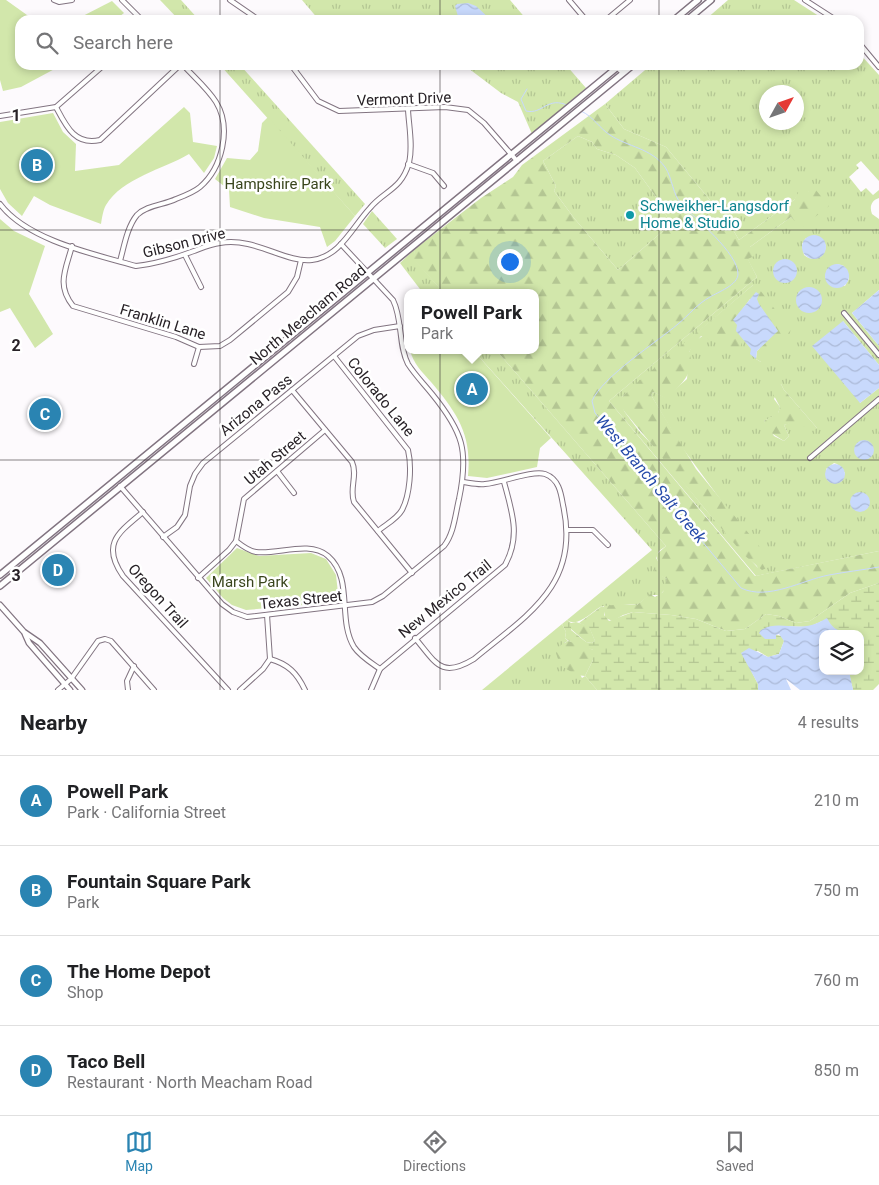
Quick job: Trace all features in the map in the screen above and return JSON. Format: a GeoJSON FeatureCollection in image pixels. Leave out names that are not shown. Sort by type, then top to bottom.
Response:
{"type":"FeatureCollection","features":[{"type":"Feature","properties":{"kind":"main road"},"geometry":{"type":"LineString","coordinates":[[680,15],[698,0]]}},
{"type":"Feature","properties":{"kind":"main road"},"geometry":{"type":"LineString","coordinates":[[693,15],[711,0]]}},
{"type":"Feature","properties":{"kind":"main road","name":"North Meacham Road"},"geometry":{"type":"LineString","coordinates":[[0,575],[511,154],[565,112],[613,70]]}},
{"type":"Feature","properties":{"kind":"main road","name":"North Meacham Road"},"geometry":{"type":"LineString","coordinates":[[0,586],[627,70]]}},
{"type":"Feature","properties":{"kind":"street"},"geometry":{"type":"LineString","coordinates":[[54,0],[59,2],[72,0]]}},
{"type":"Feature","properties":{"kind":"street"},"geometry":{"type":"LineString","coordinates":[[122,0],[137,15]]}},
{"type":"Feature","properties":{"kind":"street"},"geometry":{"type":"LineString","coordinates":[[230,0],[252,15]]}},
{"type":"Feature","properties":{"kind":"street"},"geometry":{"type":"LineString","coordinates":[[569,0],[582,15]]}},
{"type":"Feature","properties":{"kind":"street"},"geometry":{"type":"LineString","coordinates":[[612,15],[630,0]]}},
{"type":"Feature","properties":{"kind":"street"},"geometry":{"type":"LineString","coordinates":[[805,0],[828,15]]}},
{"type":"Feature","properties":{"kind":"street"},"geometry":{"type":"LineString","coordinates":[[864,49],[879,67]]}},
{"type":"Feature","properties":{"kind":"street"},"geometry":{"type":"LineString","coordinates":[[0,116],[56,107],[98,70]]}},
{"type":"Feature","properties":{"kind":"street"},"geometry":{"type":"LineString","coordinates":[[56,107],[70,131],[80,140],[90,142],[100,140],[176,70]]}},
{"type":"Feature","properties":{"kind":"street"},"geometry":{"type":"LineString","coordinates":[[120,262],[132,223],[139,214],[176,200],[199,188],[210,176],[219,160],[224,135],[222,116],[216,102],[186,70]]}},
{"type":"Feature","properties":{"kind":"street","name":"Vermont Drive"},"geometry":{"type":"LineString","coordinates":[[295,70],[318,101],[339,111],[355,112],[445,107],[468,110],[481,119],[517,160]]}},
{"type":"Feature","properties":{"kind":"street"},"geometry":{"type":"LineString","coordinates":[[621,70],[624,73]]}},
{"type":"Feature","properties":{"kind":"street"},"geometry":{"type":"LineString","coordinates":[[301,260],[321,258],[341,244],[370,207],[394,190],[408,164],[411,151],[408,110]]}},
{"type":"Feature","properties":{"kind":"street"},"geometry":{"type":"LineString","coordinates":[[408,164],[433,173],[444,186]]}},
{"type":"Feature","properties":{"kind":"street","name":"Gibson Drive"},"geometry":{"type":"LineString","coordinates":[[0,204],[13,219],[29,231],[136,266],[152,265],[218,243],[238,242],[260,246],[301,260]]}},
{"type":"Feature","properties":{"kind":"street","name":"Texas Street"},"geometry":{"type":"LineString","coordinates":[[341,244],[393,300],[398,309],[404,344]]}},
{"type":"Feature","properties":{"kind":"street","name":"Franklin Lane"},"geometry":{"type":"LineString","coordinates":[[72,246],[62,284],[66,298],[73,306],[176,337],[199,347],[220,346],[279,300],[288,292],[297,277],[301,260]]}},
{"type":"Feature","properties":{"kind":"street"},"geometry":{"type":"LineString","coordinates":[[185,255],[201,287]]}},
{"type":"Feature","properties":{"kind":"street"},"geometry":{"type":"LineString","coordinates":[[844,313],[879,355]]}},
{"type":"Feature","properties":{"kind":"street","name":"Arizona Pass"},"geometry":{"type":"LineString","coordinates":[[163,537],[177,527],[185,515],[190,486],[195,474],[203,464],[358,336],[374,330],[400,326]]}},
{"type":"Feature","properties":{"kind":"street"},"geometry":{"type":"LineString","coordinates":[[194,364],[199,347]]}},
{"type":"Feature","properties":{"kind":"street","name":"Texas Street"},"geometry":{"type":"LineString","coordinates":[[120,486],[198,578],[232,612],[247,617],[344,607],[372,602],[412,573],[444,546],[451,537],[463,482],[464,454],[458,430],[408,362],[406,354]]}},
{"type":"Feature","properties":{"kind":"street","name":"Colorado Lane"},"geometry":{"type":"LineString","coordinates":[[334,356],[408,450],[410,458],[408,483],[401,511],[378,531]]}},
{"type":"Feature","properties":{"kind":"street"},"geometry":{"type":"LineString","coordinates":[[292,390],[352,462],[354,468],[352,496],[354,502],[412,573]]}},
{"type":"Feature","properties":{"kind":"street"},"geometry":{"type":"LineString","coordinates":[[810,458],[879,399]]}},
{"type":"Feature","properties":{"kind":"street","name":"Utah Street"},"geometry":{"type":"LineString","coordinates":[[236,541],[244,499],[325,430]]}},
{"type":"Feature","properties":{"kind":"street"},"geometry":{"type":"LineString","coordinates":[[277,471],[294,492]]}},
{"type":"Feature","properties":{"kind":"street"},"geometry":{"type":"LineString","coordinates":[[415,638],[438,665],[445,668],[455,669],[474,660],[547,596],[556,582],[563,564],[567,530],[558,484],[544,474],[535,473],[504,482],[483,485],[463,482]]}},
{"type":"Feature","properties":{"kind":"street","name":"New Mexico Trail"},"geometry":{"type":"LineString","coordinates":[[380,669],[505,565],[512,553],[514,531],[504,482]]}},
{"type":"Feature","properties":{"kind":"street","name":"Oregon Trail"},"geometry":{"type":"LineString","coordinates":[[142,512],[115,539],[112,551],[114,562],[123,576],[228,690]]}},
{"type":"Feature","properties":{"kind":"street"},"geometry":{"type":"LineString","coordinates":[[567,530],[593,530],[608,545]]}},
{"type":"Feature","properties":{"kind":"street"},"geometry":{"type":"LineString","coordinates":[[198,578],[229,550],[236,541],[254,552],[314,549],[326,555],[340,572],[343,583],[347,629],[354,648],[380,669],[371,690]]}},
{"type":"Feature","properties":{"kind":"street"},"geometry":{"type":"LineString","coordinates":[[0,605],[24,632],[40,643],[82,690]]}},
{"type":"Feature","properties":{"kind":"street"},"geometry":{"type":"LineString","coordinates":[[240,690],[263,669],[270,659],[268,615]]}},
{"type":"Feature","properties":{"kind":"street"},"geometry":{"type":"LineString","coordinates":[[24,632],[29,643],[70,690]]}},
{"type":"Feature","properties":{"kind":"street"},"geometry":{"type":"LineString","coordinates":[[58,690],[71,679],[98,640],[105,639],[111,641],[154,690]]}},
{"type":"Feature","properties":{"kind":"street"},"geometry":{"type":"LineString","coordinates":[[270,659],[292,669],[305,690]]}},
{"type":"Feature","properties":{"kind":"street"},"geometry":{"type":"LineString","coordinates":[[128,690],[127,681],[134,666]]}},
{"type":"Feature","properties":{"kind":"green space"},"geometry":{"type":"Polygon","coordinates":[[[0,0],[6,0],[27,15],[15,15],[15,70],[53,70],[21,87],[3,91],[0,80],[0,0]]]}},
{"type":"Feature","properties":{"kind":"green space"},"geometry":{"type":"Polygon","coordinates":[[[160,0],[181,0],[194,15],[174,15],[160,0]]]}},
{"type":"Feature","properties":{"kind":"green space"},"geometry":{"type":"Polygon","coordinates":[[[302,0],[510,0],[523,15],[315,15],[302,0]]]}},
{"type":"Feature","properties":{"kind":"green space"},"geometry":{"type":"Polygon","coordinates":[[[728,0],[794,0],[817,15],[711,15],[728,0]]]}},
{"type":"Feature","properties":{"kind":"green space"},"geometry":{"type":"Polygon","coordinates":[[[112,1],[124,13],[121,15],[85,15],[112,1]]]}},
{"type":"Feature","properties":{"kind":"green space"},"geometry":{"type":"Polygon","coordinates":[[[864,58],[879,75],[879,181],[861,161],[856,165],[859,168],[849,177],[861,192],[866,188],[873,195],[879,190],[879,198],[873,202],[871,208],[872,214],[879,219],[879,290],[852,313],[879,346],[879,365],[843,321],[860,403],[879,388],[879,551],[756,576],[609,401],[757,277],[747,258],[750,247],[791,217],[795,220],[809,192],[801,191],[794,200],[739,240],[729,223],[666,147],[624,129],[605,104],[645,70],[864,70],[864,58]],[[806,238],[802,244],[804,255],[815,259],[824,253],[826,245],[806,238]],[[837,264],[827,270],[825,278],[845,286],[849,279],[844,266],[837,264]],[[753,285],[622,397],[624,411],[639,431],[661,454],[705,509],[758,568],[723,503],[681,446],[651,395],[653,392],[669,399],[672,392],[687,379],[689,352],[695,341],[742,310],[756,359],[761,362],[753,285]],[[808,288],[798,294],[813,312],[821,301],[818,292],[808,288]],[[781,384],[774,399],[780,407],[778,414],[764,421],[774,436],[784,441],[789,436],[784,425],[792,422],[817,428],[781,384]],[[834,463],[826,469],[826,479],[842,481],[845,473],[834,463]]]}},
{"type":"Feature","properties":{"kind":"green space"},"geometry":{"type":"Polygon","coordinates":[[[224,70],[244,70],[365,204],[355,216],[224,70]]]}},
{"type":"Feature","properties":{"kind":"green space"},"geometry":{"type":"Polygon","coordinates":[[[471,70],[570,70],[586,88],[532,134],[518,102],[501,93],[471,70]]]}},
{"type":"Feature","properties":{"kind":"green space"},"geometry":{"type":"Polygon","coordinates":[[[605,104],[624,129],[666,147],[729,223],[739,240],[794,200],[802,186],[809,192],[815,189],[829,206],[801,228],[791,217],[750,247],[754,256],[748,259],[757,277],[609,401],[755,576],[879,551],[879,583],[850,593],[810,621],[796,623],[779,616],[766,614],[745,629],[726,631],[696,619],[671,615],[633,612],[613,621],[605,618],[604,606],[637,605],[650,594],[655,597],[663,592],[667,579],[655,573],[655,570],[659,566],[656,555],[666,546],[499,354],[539,354],[539,289],[440,289],[413,259],[415,249],[481,198],[513,177],[522,165],[605,104]],[[578,136],[543,161],[556,186],[554,191],[618,270],[671,224],[656,197],[635,168],[616,155],[597,149],[592,142],[578,136]]]}},
{"type":"Feature","properties":{"kind":"green space"},"geometry":{"type":"Polygon","coordinates":[[[184,107],[190,113],[193,142],[217,146],[214,158],[204,173],[189,154],[144,175],[122,188],[113,196],[105,207],[101,224],[50,205],[34,196],[22,216],[8,203],[0,189],[0,122],[53,113],[63,132],[76,144],[75,171],[119,165],[184,107]]]}},
{"type":"Feature","properties":{"kind":"green space","name":"Hampshire Park"},"geometry":{"type":"Polygon","coordinates":[[[268,117],[355,216],[335,241],[327,247],[320,227],[264,218],[230,207],[229,190],[215,179],[227,158],[250,160],[258,151],[262,123],[268,117]]]}},
{"type":"Feature","properties":{"kind":"green space"},"geometry":{"type":"Polygon","coordinates":[[[578,136],[592,142],[597,149],[616,155],[635,168],[656,197],[671,224],[618,270],[554,191],[556,186],[543,161],[578,136]]]}},
{"type":"Feature","properties":{"kind":"green space"},"geometry":{"type":"Polygon","coordinates":[[[372,211],[397,239],[385,248],[363,224],[372,211]]]}},
{"type":"Feature","properties":{"kind":"green space"},"geometry":{"type":"Polygon","coordinates":[[[0,219],[14,231],[45,246],[29,294],[53,334],[35,348],[10,308],[0,312],[0,219]]]}},
{"type":"Feature","properties":{"kind":"green space"},"geometry":{"type":"Polygon","coordinates":[[[415,249],[414,259],[440,289],[420,289],[400,263],[415,249]]]}},
{"type":"Feature","properties":{"kind":"green space"},"geometry":{"type":"Polygon","coordinates":[[[753,285],[756,285],[791,330],[761,362],[756,359],[757,351],[778,331],[757,299],[750,299],[742,310],[736,331],[743,340],[738,352],[701,336],[689,352],[691,364],[688,374],[669,400],[653,392],[651,395],[696,469],[768,557],[771,563],[769,567],[762,570],[744,555],[621,405],[622,397],[639,381],[753,285]]]}},
{"type":"Feature","properties":{"kind":"green space"},"geometry":{"type":"Polygon","coordinates":[[[477,354],[499,354],[666,546],[659,551],[656,558],[659,563],[659,574],[667,579],[666,588],[660,595],[650,595],[637,605],[602,606],[580,621],[571,622],[567,620],[652,550],[477,354]]]}},
{"type":"Feature","properties":{"kind":"green space"},"geometry":{"type":"Polygon","coordinates":[[[477,354],[551,438],[540,448],[537,467],[487,478],[468,476],[468,448],[461,425],[448,404],[421,371],[411,355],[477,354]]]}},
{"type":"Feature","properties":{"kind":"green space"},"geometry":{"type":"Polygon","coordinates":[[[781,384],[817,428],[813,431],[804,426],[796,428],[792,423],[784,425],[789,436],[784,441],[768,431],[764,421],[778,413],[780,407],[772,392],[775,387],[781,384]]]}},
{"type":"Feature","properties":{"kind":"green space","name":"Marsh Park"},"geometry":{"type":"Polygon","coordinates":[[[237,548],[259,556],[311,553],[326,559],[336,575],[339,602],[246,610],[232,605],[223,598],[206,578],[237,548]]]}},
{"type":"Feature","properties":{"kind":"green space"},"geometry":{"type":"Polygon","coordinates":[[[879,583],[879,684],[873,690],[853,690],[849,675],[864,675],[864,630],[836,630],[822,621],[809,627],[782,626],[776,635],[782,636],[784,641],[779,654],[768,657],[758,651],[742,653],[758,684],[758,690],[597,690],[585,676],[593,660],[593,650],[567,640],[562,624],[567,620],[571,623],[571,630],[586,642],[592,643],[595,641],[589,627],[579,623],[602,606],[606,608],[604,615],[609,621],[633,612],[696,619],[726,631],[745,629],[766,614],[779,616],[796,623],[810,621],[850,593],[879,583]]]}},
{"type":"Feature","properties":{"kind":"green space"},"geometry":{"type":"Polygon","coordinates":[[[576,622],[589,626],[595,641],[592,643],[586,642],[571,629],[571,623],[576,622]]]}},
{"type":"Feature","properties":{"kind":"green space"},"geometry":{"type":"Polygon","coordinates":[[[562,624],[566,632],[565,638],[568,641],[564,643],[582,678],[585,676],[597,690],[482,690],[562,624]]]}},
{"type":"Feature","properties":{"kind":"green space"},"geometry":{"type":"Polygon","coordinates":[[[568,641],[580,643],[593,650],[593,660],[585,676],[576,675],[560,665],[556,653],[561,645],[568,641]]]}},
{"type":"Feature","properties":{"kind":"water"},"geometry":{"type":"Polygon","coordinates":[[[468,3],[476,6],[486,15],[458,15],[455,6],[468,3]]]}},
{"type":"Feature","properties":{"kind":"water"},"geometry":{"type":"Polygon","coordinates":[[[814,235],[823,238],[826,247],[823,256],[814,259],[805,256],[802,247],[805,238],[814,235]]]}},
{"type":"Feature","properties":{"kind":"water"},"geometry":{"type":"Polygon","coordinates":[[[785,259],[794,262],[797,271],[794,280],[785,283],[776,280],[773,271],[776,262],[785,259]]]}},
{"type":"Feature","properties":{"kind":"water"},"geometry":{"type":"Polygon","coordinates":[[[837,264],[846,267],[849,276],[846,285],[837,288],[828,285],[825,276],[828,267],[837,264]]]}},
{"type":"Feature","properties":{"kind":"water"},"geometry":{"type":"Polygon","coordinates":[[[809,287],[818,291],[822,300],[818,309],[809,313],[800,309],[796,300],[800,291],[809,287]]]}},
{"type":"Feature","properties":{"kind":"water"},"geometry":{"type":"Polygon","coordinates":[[[879,290],[879,346],[852,313],[879,290]]]}},
{"type":"Feature","properties":{"kind":"water"},"geometry":{"type":"Polygon","coordinates":[[[756,292],[759,294],[757,299],[759,304],[778,331],[757,351],[756,359],[750,354],[751,349],[736,331],[737,325],[733,320],[756,292]]]}},
{"type":"Feature","properties":{"kind":"water"},"geometry":{"type":"Polygon","coordinates":[[[843,321],[879,365],[879,388],[860,403],[812,346],[843,321]]]}},
{"type":"Feature","properties":{"kind":"water"},"geometry":{"type":"Polygon","coordinates":[[[864,440],[871,443],[874,450],[871,457],[864,460],[857,457],[854,450],[857,443],[864,440]]]}},
{"type":"Feature","properties":{"kind":"water"},"geometry":{"type":"Polygon","coordinates":[[[835,464],[842,467],[845,474],[842,481],[835,484],[828,481],[825,474],[828,467],[835,464]]]}},
{"type":"Feature","properties":{"kind":"water"},"geometry":{"type":"Polygon","coordinates":[[[860,492],[867,495],[870,502],[867,509],[860,512],[853,509],[850,502],[853,495],[860,492]]]}},
{"type":"Feature","properties":{"kind":"water"},"geometry":{"type":"Polygon","coordinates":[[[827,618],[837,630],[819,630],[819,675],[850,675],[853,690],[800,690],[786,679],[791,690],[758,690],[758,684],[741,653],[749,648],[768,657],[779,654],[784,641],[779,634],[776,635],[776,639],[765,639],[759,633],[761,630],[776,626],[799,627],[817,623],[827,618]]]}},
{"type":"Feature","properties":{"kind":"waterway","name":"West Branch Salt Creek"},"geometry":{"type":"LineString","coordinates":[[527,89],[521,99],[526,111],[537,110],[555,103],[569,106]]}},
{"type":"Feature","properties":{"kind":"waterway","name":"West Branch Salt Creek"},"geometry":{"type":"LineString","coordinates":[[581,111],[610,135],[653,156],[665,167],[679,201],[724,247],[731,256],[738,274],[735,282],[701,303],[607,381],[592,401],[595,413],[741,588],[751,591],[774,591],[829,575],[879,567]]}},
{"type":"Feature","properties":{"kind":"place","name":"Fountain Square Park"},"geometry":{"type":"Point","coordinates":[37,165]}},
{"type":"Feature","properties":{"kind":"place","name":"Schweikher-Langsdorf Home & Studio"},"geometry":{"type":"Point","coordinates":[630,215]}},
{"type":"Feature","properties":{"kind":"place","name":"Powell Park"},"geometry":{"type":"Point","coordinates":[472,389]}},
{"type":"Feature","properties":{"kind":"place","name":"The Home Depot"},"geometry":{"type":"Point","coordinates":[45,414]}},
{"type":"Feature","properties":{"kind":"place","name":"Taco Bell"},"geometry":{"type":"Point","coordinates":[58,570]}}]}
